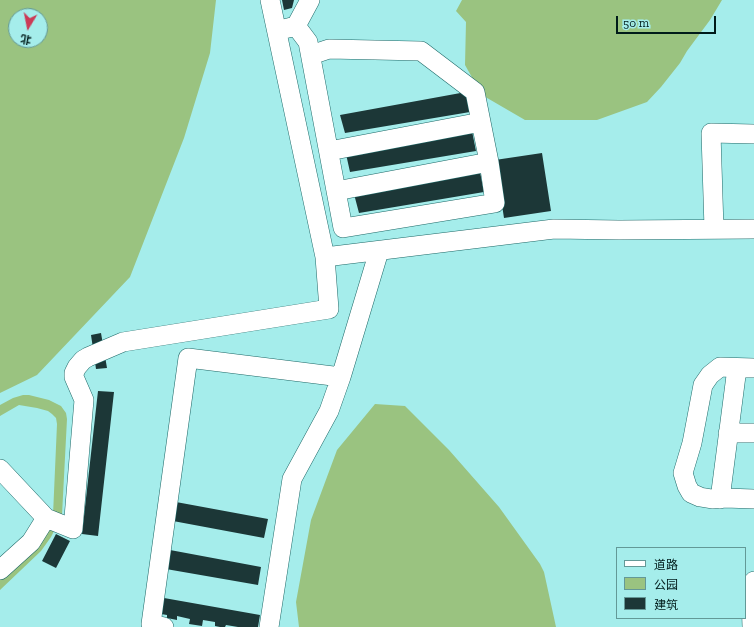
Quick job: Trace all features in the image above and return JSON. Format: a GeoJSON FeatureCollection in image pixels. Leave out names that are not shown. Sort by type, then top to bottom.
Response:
{"type":"FeatureCollection","features":[{"type":"Feature","properties":{"kind":"street"},"geometry":{"type":"LineString","coordinates":[[0,469],[46,518],[73,530],[84,400],[74,377],[75,370],[79,364],[88,357],[123,342],[329,309],[325,257],[270,0]]}},
{"type":"Feature","properties":{"kind":"street"},"geometry":{"type":"LineString","coordinates":[[277,30],[296,26],[310,0]]}},
{"type":"Feature","properties":{"kind":"street"},"geometry":{"type":"LineString","coordinates":[[296,26],[308,42],[343,228],[495,202],[476,92],[421,51],[329,49],[311,55]]}},
{"type":"Feature","properties":{"kind":"street"},"geometry":{"type":"LineString","coordinates":[[329,151],[481,122]]}},
{"type":"Feature","properties":{"kind":"street"},"geometry":{"type":"LineString","coordinates":[[714,229],[711,133],[754,134]]}},
{"type":"Feature","properties":{"kind":"street"},"geometry":{"type":"LineString","coordinates":[[336,191],[489,162]]}},
{"type":"Feature","properties":{"kind":"street"},"geometry":{"type":"LineString","coordinates":[[325,257],[554,229],[754,229]]}},
{"type":"Feature","properties":{"kind":"street"},"geometry":{"type":"LineString","coordinates":[[269,627],[292,478],[329,411],[341,377],[379,251]]}},
{"type":"Feature","properties":{"kind":"street"},"geometry":{"type":"LineString","coordinates":[[154,626],[188,358],[341,377]]}},
{"type":"Feature","properties":{"kind":"street"},"geometry":{"type":"LineString","coordinates":[[720,499],[728,433],[745,368],[720,368],[710,375],[703,385],[692,443],[684,473],[687,486],[691,493],[700,497],[712,499],[720,499],[754,499]]}},
{"type":"Feature","properties":{"kind":"street"},"geometry":{"type":"LineString","coordinates":[[728,433],[754,433]]}},
{"type":"Feature","properties":{"kind":"street"},"geometry":{"type":"LineString","coordinates":[[0,570],[31,542],[46,518]]}},
{"type":"Feature","properties":{"kind":"street"},"geometry":{"type":"LineString","coordinates":[[752,627],[751,596],[754,581]]}},
{"type":"Feature","properties":{"kind":"green space"},"geometry":{"type":"Polygon","coordinates":[[[0,0],[216,0],[210,53],[184,138],[130,277],[37,375],[0,393],[0,0]]]}},
{"type":"Feature","properties":{"kind":"green space"},"geometry":{"type":"Polygon","coordinates":[[[462,0],[722,0],[680,63],[647,102],[597,120],[525,120],[482,95],[465,65],[466,22],[456,11],[462,0]]]}},
{"type":"Feature","properties":{"kind":"green space"},"geometry":{"type":"Polygon","coordinates":[[[23,395],[49,400],[61,406],[66,413],[67,419],[62,515],[51,537],[41,551],[0,590],[0,576],[53,515],[56,418],[48,411],[19,405],[0,416],[0,405],[13,398],[23,395]]]}},
{"type":"Feature","properties":{"kind":"green space"},"geometry":{"type":"Polygon","coordinates":[[[375,404],[405,406],[449,450],[499,507],[540,564],[544,572],[556,627],[299,627],[296,602],[311,520],[337,450],[375,404]]]}},
{"type":"Feature","properties":{"kind":"building"},"geometry":{"type":"Polygon","coordinates":[[[282,0],[294,0],[292,8],[284,10],[282,0]]]}},
{"type":"Feature","properties":{"kind":"building"},"geometry":{"type":"Polygon","coordinates":[[[466,92],[470,112],[345,133],[340,115],[466,92]]]}},
{"type":"Feature","properties":{"kind":"building"},"geometry":{"type":"Polygon","coordinates":[[[472,131],[476,151],[350,172],[346,154],[472,131]]]}},
{"type":"Feature","properties":{"kind":"building"},"geometry":{"type":"Polygon","coordinates":[[[542,153],[551,211],[504,218],[495,160],[542,153]]]}},
{"type":"Feature","properties":{"kind":"building"},"geometry":{"type":"Polygon","coordinates":[[[480,172],[484,192],[359,213],[354,194],[480,172]]]}},
{"type":"Feature","properties":{"kind":"building"},"geometry":{"type":"Polygon","coordinates":[[[101,333],[107,368],[96,369],[91,335],[101,333]]]}},
{"type":"Feature","properties":{"kind":"building"},"geometry":{"type":"Polygon","coordinates":[[[98,391],[114,392],[98,536],[82,534],[98,391]]]}},
{"type":"Feature","properties":{"kind":"building"},"geometry":{"type":"Polygon","coordinates":[[[176,502],[268,519],[264,538],[173,521],[176,502]]]}},
{"type":"Feature","properties":{"kind":"building"},"geometry":{"type":"Polygon","coordinates":[[[56,534],[70,541],[56,568],[42,561],[56,534]]]}},
{"type":"Feature","properties":{"kind":"building"},"geometry":{"type":"Polygon","coordinates":[[[170,550],[261,567],[258,585],[166,569],[170,550]]]}},
{"type":"Feature","properties":{"kind":"building"},"geometry":{"type":"Polygon","coordinates":[[[164,598],[260,615],[258,627],[238,627],[226,625],[225,627],[220,627],[215,626],[215,622],[203,620],[202,626],[189,624],[190,619],[177,616],[177,620],[167,618],[167,615],[161,614],[164,598]]]}}]}
